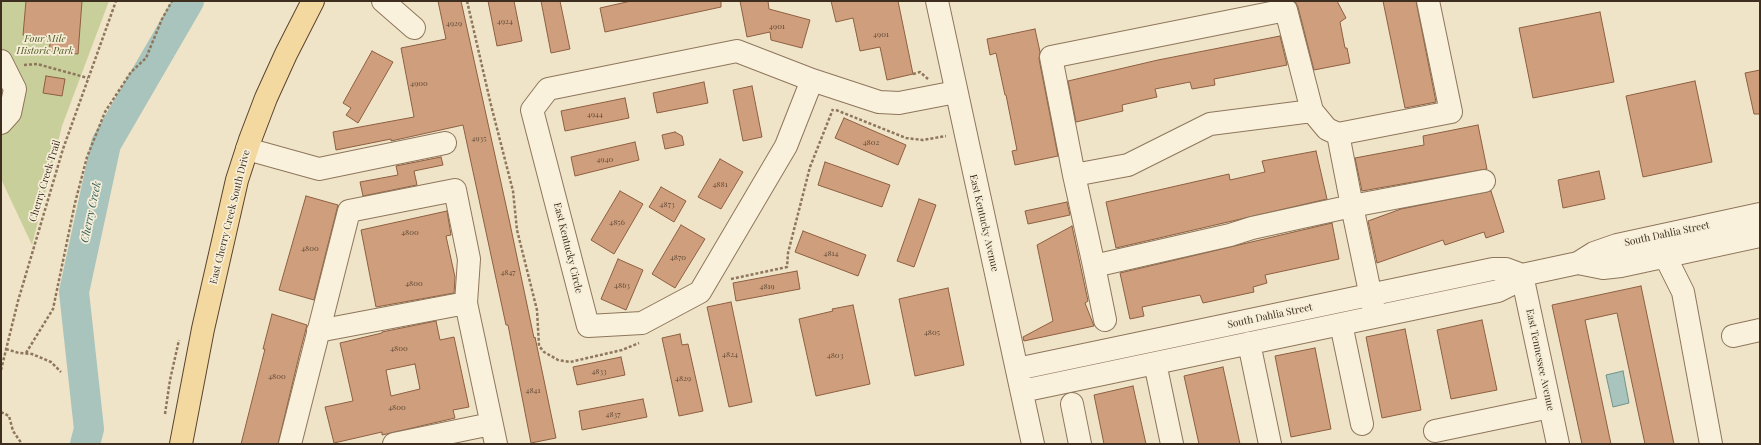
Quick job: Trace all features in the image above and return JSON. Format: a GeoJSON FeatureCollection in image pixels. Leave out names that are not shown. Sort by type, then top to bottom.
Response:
{"type":"FeatureCollection","features":[{"type":"Feature","properties":{"kind":"main road","name":"East Cherry Creek South Drive"},"geometry":{"type":"LineString","coordinates":[[181,444],[216,269],[247,149],[266,98],[313,1]]}},
{"type":"Feature","properties":{"kind":"street"},"geometry":{"type":"LineString","coordinates":[[383,1],[414,28]]}},
{"type":"Feature","properties":{"kind":"street","name":"East Kentucky Avenue"},"geometry":{"type":"LineString","coordinates":[[937,1],[1033,444]]}},
{"type":"Feature","properties":{"kind":"street"},"geometry":{"type":"LineString","coordinates":[[1105,320],[1074,175],[1051,57],[1285,6],[1312,111],[1327,129],[1338,134],[1452,112],[1428,1]]}},
{"type":"Feature","properties":{"kind":"street","name":"East Kentucky Circle"},"geometry":{"type":"LineString","coordinates":[[812,80],[786,146],[700,292],[642,323],[588,326],[532,110],[548,89],[737,51],[812,80],[889,104],[956,92]]}},
{"type":"Feature","properties":{"kind":"street"},"geometry":{"type":"LineString","coordinates":[[1,123],[10,113],[15,89],[2,64]]}},
{"type":"Feature","properties":{"kind":"street"},"geometry":{"type":"LineString","coordinates":[[1074,175],[1128,165],[1210,124],[1312,111]]}},
{"type":"Feature","properties":{"kind":"street"},"geometry":{"type":"LineString","coordinates":[[1338,134],[1375,316]]}},
{"type":"Feature","properties":{"kind":"street"},"geometry":{"type":"LineString","coordinates":[[247,149],[319,169],[445,143]]}},
{"type":"Feature","properties":{"kind":"street"},"geometry":{"type":"LineString","coordinates":[[1094,266],[1230,235],[1252,228],[1352,206],[1484,181]]}},
{"type":"Feature","properties":{"kind":"street"},"geometry":{"type":"LineString","coordinates":[[290,444],[349,211],[455,190],[469,259],[466,303],[494,434],[394,444]]}},
{"type":"Feature","properties":{"kind":"street","name":"South Dahlia Street"},"geometry":{"type":"LineString","coordinates":[[1017,369],[1493,269],[1506,269],[1522,275],[1578,263],[1598,252],[1617,245],[1760,214]]}},
{"type":"Feature","properties":{"kind":"street","name":"South Dahlia Street"},"geometry":{"type":"LineString","coordinates":[[1578,263],[1595,267],[1612,268],[1760,236]]}},
{"type":"Feature","properties":{"kind":"street"},"geometry":{"type":"LineString","coordinates":[[1665,256],[1683,292],[1711,444]]}},
{"type":"Feature","properties":{"kind":"street","name":"South Dahlia Street"},"geometry":{"type":"LineString","coordinates":[[1022,391],[1498,290],[1514,283],[1522,275]]}},
{"type":"Feature","properties":{"kind":"street","name":"East Tennessee Avenue"},"geometry":{"type":"LineString","coordinates":[[1522,275],[1558,444]]}},
{"type":"Feature","properties":{"kind":"street"},"geometry":{"type":"LineString","coordinates":[[318,331],[466,303]]}},
{"type":"Feature","properties":{"kind":"street"},"geometry":{"type":"LineString","coordinates":[[1341,324],[1362,424]]}},
{"type":"Feature","properties":{"kind":"street"},"geometry":{"type":"LineString","coordinates":[[1733,336],[1760,330]]}},
{"type":"Feature","properties":{"kind":"street"},"geometry":{"type":"LineString","coordinates":[[1249,343],[1270,444]]}},
{"type":"Feature","properties":{"kind":"street"},"geometry":{"type":"LineString","coordinates":[[1155,363],[1172,444]]}},
{"type":"Feature","properties":{"kind":"street"},"geometry":{"type":"LineString","coordinates":[[1072,404],[1080,444]]}},
{"type":"Feature","properties":{"kind":"street"},"geometry":{"type":"LineString","coordinates":[[1435,431],[1550,406]]}},
{"type":"Feature","properties":{"kind":"path","name":"Cherry Creek Trail"},"geometry":{"type":"LineString","coordinates":[[1,370],[18,301],[62,148],[116,1]]}},
{"type":"Feature","properties":{"kind":"path"},"geometry":{"type":"LineString","coordinates":[[26,353],[53,309],[74,210],[87,158],[105,112],[131,72],[146,58],[162,19],[172,1]]}},
{"type":"Feature","properties":{"kind":"path"},"geometry":{"type":"LineString","coordinates":[[468,1],[489,97],[513,191],[517,230],[537,310],[539,346],[544,352],[558,360],[570,362],[622,350],[642,342]]}},
{"type":"Feature","properties":{"kind":"path"},"geometry":{"type":"LineString","coordinates":[[2,64],[37,64],[88,78]]}},
{"type":"Feature","properties":{"kind":"path"},"geometry":{"type":"LineString","coordinates":[[913,74],[920,72],[930,80]]}},
{"type":"Feature","properties":{"kind":"path"},"geometry":{"type":"LineString","coordinates":[[827,106],[906,138],[923,140],[946,136]]}},
{"type":"Feature","properties":{"kind":"path"},"geometry":{"type":"LineString","coordinates":[[729,280],[787,267],[788,253],[810,167],[833,109]]}},
{"type":"Feature","properties":{"kind":"path"},"geometry":{"type":"LineString","coordinates":[[6,349],[19,353],[32,354],[51,362],[61,372]]}},
{"type":"Feature","properties":{"kind":"path"},"geometry":{"type":"LineString","coordinates":[[1,412],[9,416],[13,431],[22,444]]}},
{"type":"Feature","properties":{"kind":"green space","name":"Four Mile Historic Park"},"geometry":{"type":"Polygon","coordinates":[[[1,1],[109,1],[62,126],[32,245],[1,179],[1,1]]]}},
{"type":"Feature","properties":{"kind":"water"},"geometry":{"type":"Polygon","coordinates":[[[1623,371],[1629,403],[1613,407],[1606,375],[1623,371]]]}},
{"type":"Feature","properties":{"kind":"building"},"geometry":{"type":"Polygon","coordinates":[[[26,1],[82,1],[78,54],[49,51],[51,37],[23,35],[26,1]]]}},
{"type":"Feature","properties":{"kind":"building"},"geometry":{"type":"Polygon","coordinates":[[[438,1],[461,1],[556,438],[531,443],[508,325],[506,325],[463,125],[391,141],[391,139],[336,150],[333,132],[414,117],[401,48],[446,39],[438,1]]]}},
{"type":"Feature","properties":{"kind":"building"},"geometry":{"type":"Polygon","coordinates":[[[488,1],[514,1],[522,41],[497,46],[488,1]]]}},
{"type":"Feature","properties":{"kind":"building"},"geometry":{"type":"Polygon","coordinates":[[[541,1],[560,1],[570,49],[551,53],[541,1]]]}},
{"type":"Feature","properties":{"kind":"building"},"geometry":{"type":"Polygon","coordinates":[[[631,1],[721,1],[721,7],[605,32],[600,8],[631,1]]]}},
{"type":"Feature","properties":{"kind":"building"},"geometry":{"type":"Polygon","coordinates":[[[740,1],[768,1],[769,9],[810,20],[802,48],[771,40],[770,32],[747,37],[740,1]]]}},
{"type":"Feature","properties":{"kind":"building"},"geometry":{"type":"Polygon","coordinates":[[[831,1],[898,1],[913,74],[887,80],[880,47],[860,51],[853,18],[836,22],[831,1]]]}},
{"type":"Feature","properties":{"kind":"building"},"geometry":{"type":"Polygon","coordinates":[[[1295,1],[1337,1],[1346,18],[1340,22],[1345,48],[1347,48],[1350,63],[1314,70],[1298,7],[1295,1]]]}},
{"type":"Feature","properties":{"kind":"building"},"geometry":{"type":"Polygon","coordinates":[[[1383,1],[1416,1],[1436,102],[1405,108],[1383,1]]]}},
{"type":"Feature","properties":{"kind":"building"},"geometry":{"type":"Polygon","coordinates":[[[1600,12],[1614,82],[1533,98],[1519,28],[1600,12]]]}},
{"type":"Feature","properties":{"kind":"building"},"geometry":{"type":"Polygon","coordinates":[[[1035,29],[1040,52],[1039,59],[1058,156],[1015,165],[1012,151],[1017,150],[1006,95],[996,53],[990,55],[987,39],[1035,29]]]}},
{"type":"Feature","properties":{"kind":"building"},"geometry":{"type":"Polygon","coordinates":[[[1280,36],[1287,65],[1214,79],[1215,85],[1192,89],[1190,82],[1155,89],[1157,97],[1122,105],[1123,111],[1076,122],[1068,81],[1158,60],[1280,36]]]}},
{"type":"Feature","properties":{"kind":"building"},"geometry":{"type":"Polygon","coordinates":[[[372,51],[393,62],[358,123],[346,115],[351,108],[343,103],[372,51]]]}},
{"type":"Feature","properties":{"kind":"building"},"geometry":{"type":"Polygon","coordinates":[[[1760,70],[1760,114],[1754,114],[1745,73],[1760,70]]]}},
{"type":"Feature","properties":{"kind":"building"},"geometry":{"type":"Polygon","coordinates":[[[46,76],[65,79],[62,96],[43,93],[46,76]]]}},
{"type":"Feature","properties":{"kind":"building"},"geometry":{"type":"Polygon","coordinates":[[[1695,81],[1712,162],[1643,177],[1626,96],[1695,81]]]}},
{"type":"Feature","properties":{"kind":"building"},"geometry":{"type":"Polygon","coordinates":[[[704,82],[708,103],[657,113],[653,93],[704,82]]]}},
{"type":"Feature","properties":{"kind":"building"},"geometry":{"type":"Polygon","coordinates":[[[752,86],[762,137],[743,141],[733,90],[752,86]]]}},
{"type":"Feature","properties":{"kind":"building"},"geometry":{"type":"Polygon","coordinates":[[[625,98],[629,118],[565,131],[561,111],[625,98]]]}},
{"type":"Feature","properties":{"kind":"building"},"geometry":{"type":"Polygon","coordinates":[[[844,118],[906,145],[898,165],[835,138],[844,118]]]}},
{"type":"Feature","properties":{"kind":"building"},"geometry":{"type":"Polygon","coordinates":[[[1478,125],[1487,169],[1362,191],[1355,158],[1424,145],[1423,136],[1478,125]]]}},
{"type":"Feature","properties":{"kind":"building"},"geometry":{"type":"Polygon","coordinates":[[[675,132],[682,136],[684,145],[665,149],[662,135],[675,132]]]}},
{"type":"Feature","properties":{"kind":"building"},"geometry":{"type":"Polygon","coordinates":[[[635,142],[639,160],[575,176],[571,157],[635,142]]]}},
{"type":"Feature","properties":{"kind":"building"},"geometry":{"type":"Polygon","coordinates":[[[1316,151],[1327,199],[1116,248],[1106,202],[1229,174],[1230,180],[1265,172],[1262,161],[1316,151]]]}},
{"type":"Feature","properties":{"kind":"building"},"geometry":{"type":"Polygon","coordinates":[[[441,157],[443,165],[414,171],[417,185],[363,196],[360,182],[398,175],[396,166],[441,157]]]}},
{"type":"Feature","properties":{"kind":"building"},"geometry":{"type":"Polygon","coordinates":[[[720,159],[743,172],[721,209],[698,197],[720,159]]]}},
{"type":"Feature","properties":{"kind":"building"},"geometry":{"type":"Polygon","coordinates":[[[825,162],[890,185],[882,207],[818,185],[825,162]]]}},
{"type":"Feature","properties":{"kind":"building"},"geometry":{"type":"Polygon","coordinates":[[[1599,171],[1605,199],[1563,208],[1558,180],[1599,171]]]}},
{"type":"Feature","properties":{"kind":"building"},"geometry":{"type":"Polygon","coordinates":[[[661,187],[686,201],[674,222],[649,207],[661,187]]]}},
{"type":"Feature","properties":{"kind":"building"},"geometry":{"type":"Polygon","coordinates":[[[620,191],[643,204],[614,254],[591,240],[620,191]]]}},
{"type":"Feature","properties":{"kind":"building"},"geometry":{"type":"Polygon","coordinates":[[[1491,191],[1504,232],[1486,238],[1484,232],[1445,245],[1443,240],[1377,263],[1368,221],[1401,209],[1491,191]]]}},
{"type":"Feature","properties":{"kind":"building"},"geometry":{"type":"Polygon","coordinates":[[[306,196],[338,205],[314,300],[279,290],[306,196]]]}},
{"type":"Feature","properties":{"kind":"building"},"geometry":{"type":"Polygon","coordinates":[[[919,199],[936,205],[914,267],[897,261],[919,199]]]}},
{"type":"Feature","properties":{"kind":"building"},"geometry":{"type":"Polygon","coordinates":[[[1067,202],[1070,215],[1028,224],[1025,211],[1067,202]]]}},
{"type":"Feature","properties":{"kind":"building"},"geometry":{"type":"Polygon","coordinates":[[[447,211],[451,235],[446,236],[455,277],[454,293],[376,307],[361,230],[447,211]]]}},
{"type":"Feature","properties":{"kind":"building"},"geometry":{"type":"Polygon","coordinates":[[[1332,223],[1339,259],[1265,275],[1267,283],[1253,287],[1254,292],[1203,303],[1200,295],[1142,307],[1144,316],[1130,319],[1120,273],[1332,223]]]}},
{"type":"Feature","properties":{"kind":"building"},"geometry":{"type":"Polygon","coordinates":[[[681,225],[705,239],[675,288],[652,274],[681,225]]]}},
{"type":"Feature","properties":{"kind":"building"},"geometry":{"type":"Polygon","coordinates":[[[1072,226],[1088,301],[1085,303],[1094,326],[1024,341],[1023,337],[1053,321],[1037,245],[1072,226]]]}},
{"type":"Feature","properties":{"kind":"building"},"geometry":{"type":"Polygon","coordinates":[[[803,231],[866,255],[858,276],[795,252],[803,231]]]}},
{"type":"Feature","properties":{"kind":"building"},"geometry":{"type":"Polygon","coordinates":[[[618,259],[643,270],[626,310],[601,299],[618,259]]]}},
{"type":"Feature","properties":{"kind":"building"},"geometry":{"type":"Polygon","coordinates":[[[797,271],[800,289],[736,301],[733,283],[797,271]]]}},
{"type":"Feature","properties":{"kind":"building"},"geometry":{"type":"Polygon","coordinates":[[[1641,286],[1674,444],[1645,444],[1617,313],[1585,320],[1611,444],[1582,444],[1552,305],[1641,286]]]}},
{"type":"Feature","properties":{"kind":"building"},"geometry":{"type":"Polygon","coordinates":[[[948,288],[964,365],[915,376],[899,299],[948,288]]]}},
{"type":"Feature","properties":{"kind":"building"},"geometry":{"type":"Polygon","coordinates":[[[731,302],[752,402],[729,407],[707,307],[731,302]]]}},
{"type":"Feature","properties":{"kind":"building"},"geometry":{"type":"Polygon","coordinates":[[[853,305],[870,384],[816,396],[799,319],[833,311],[832,309],[853,305]]]}},
{"type":"Feature","properties":{"kind":"building"},"geometry":{"type":"Polygon","coordinates":[[[272,314],[307,325],[278,444],[241,444],[265,349],[263,349],[272,314]]]}},
{"type":"Feature","properties":{"kind":"building"},"geometry":{"type":"Polygon","coordinates":[[[1482,320],[1497,390],[1451,399],[1437,330],[1482,320]]]}},
{"type":"Feature","properties":{"kind":"building"},"geometry":{"type":"Polygon","coordinates":[[[436,321],[440,340],[454,337],[469,407],[453,410],[455,418],[382,435],[382,432],[334,443],[325,407],[353,401],[340,343],[382,332],[436,321]],[[415,364],[386,370],[391,396],[420,389],[415,364]]]}},
{"type":"Feature","properties":{"kind":"building"},"geometry":{"type":"Polygon","coordinates":[[[1405,329],[1421,410],[1382,418],[1366,337],[1405,329]]]}},
{"type":"Feature","properties":{"kind":"building"},"geometry":{"type":"Polygon","coordinates":[[[680,334],[682,345],[688,344],[703,411],[679,416],[662,338],[680,334]]]}},
{"type":"Feature","properties":{"kind":"building"},"geometry":{"type":"Polygon","coordinates":[[[1315,348],[1331,429],[1291,437],[1275,356],[1315,348]]]}},
{"type":"Feature","properties":{"kind":"building"},"geometry":{"type":"Polygon","coordinates":[[[621,357],[625,375],[577,385],[573,367],[621,357]]]}},
{"type":"Feature","properties":{"kind":"building"},"geometry":{"type":"Polygon","coordinates":[[[1223,367],[1240,444],[1199,444],[1184,376],[1223,367]]]}},
{"type":"Feature","properties":{"kind":"building"},"geometry":{"type":"Polygon","coordinates":[[[1133,386],[1146,444],[1104,444],[1094,395],[1133,386]]]}},
{"type":"Feature","properties":{"kind":"building"},"geometry":{"type":"Polygon","coordinates":[[[643,399],[647,417],[582,430],[579,411],[643,399]]]}},
{"type":"Feature","properties":{"kind":"waterway","name":"Cherry Creek"},"geometry":{"type":"LineString","coordinates":[[85,444],[89,429],[74,292],[106,144],[189,1]]}}]}
